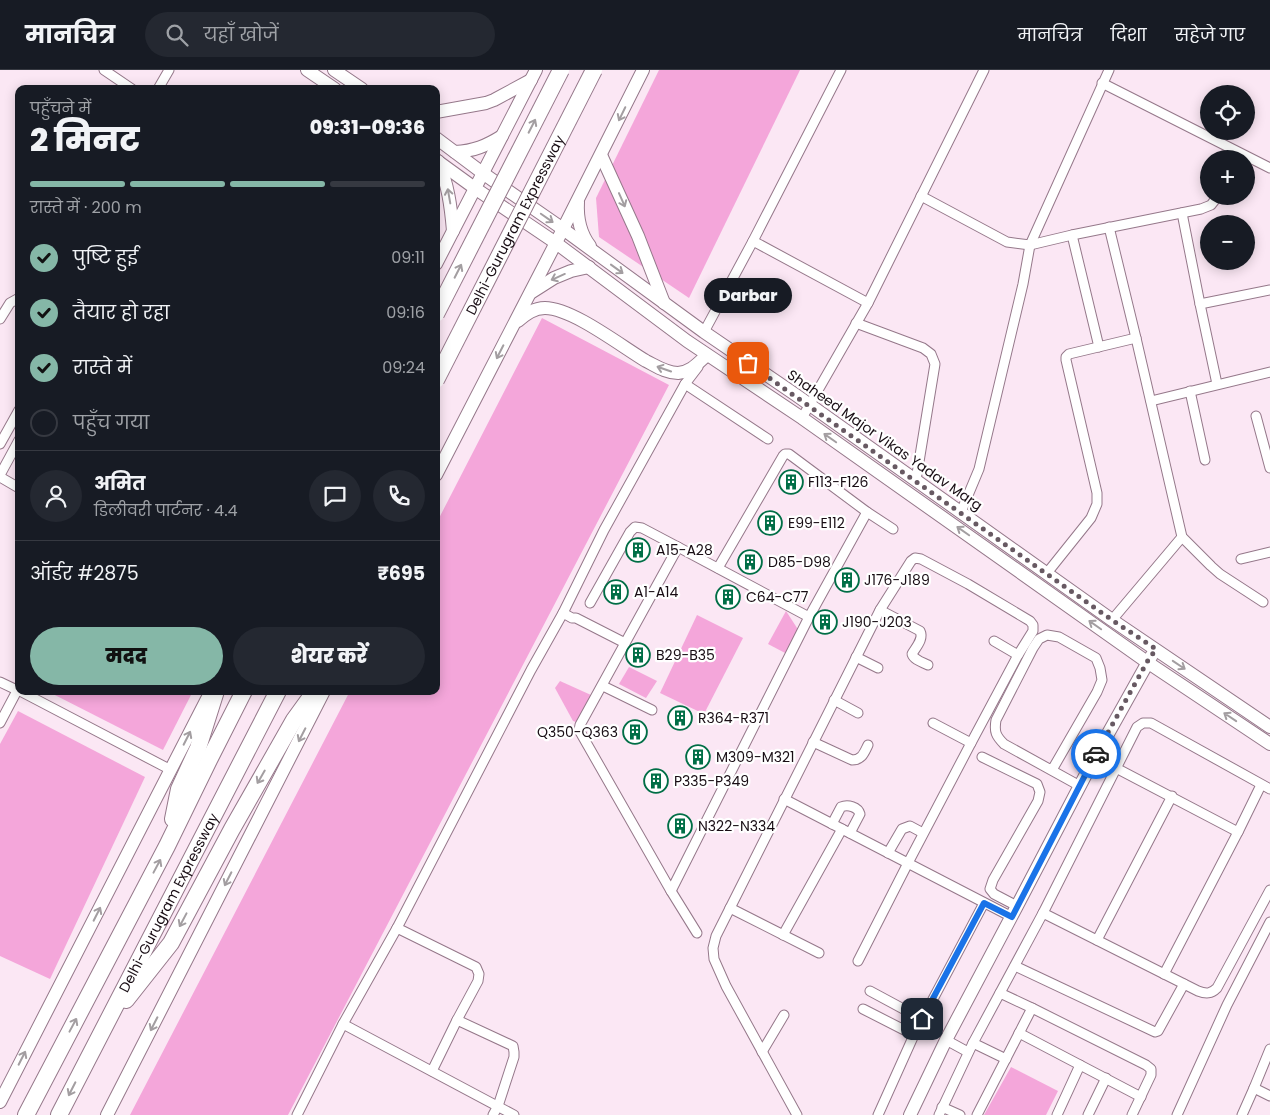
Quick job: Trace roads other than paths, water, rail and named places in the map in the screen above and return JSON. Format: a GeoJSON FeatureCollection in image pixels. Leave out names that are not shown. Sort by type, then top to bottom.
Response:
{"type":"FeatureCollection","features":[{"type":"Feature","properties":{"kind":"highway"},"geometry":{"type":"LineString","coordinates":[[440,306],[561,70]]}},
{"type":"Feature","properties":{"kind":"highway","name":"Delhi-Gurugram Expressway"},"geometry":{"type":"LineString","coordinates":[[440,372],[594,70]]}},
{"type":"Feature","properties":{"kind":"highway"},"geometry":{"type":"LineString","coordinates":[[167,846],[179,789],[198,748],[215,695]]}},
{"type":"Feature","properties":{"kind":"highway","name":"Delhi-Gurugram Expressway"},"geometry":{"type":"LineString","coordinates":[[26,1115],[167,846],[242,695]]}},
{"type":"Feature","properties":{"kind":"highway","name":"Delhi-Gurugram Expressway"},"geometry":{"type":"LineString","coordinates":[[59,1115],[276,695]]}},
{"type":"Feature","properties":{"kind":"highway"},"geometry":{"type":"LineString","coordinates":[[102,1031],[171,943],[232,829],[294,720],[312,695]]}},
{"type":"Feature","properties":{"kind":"main road"},"geometry":{"type":"LineString","coordinates":[[308,70],[329,85]]}},
{"type":"Feature","properties":{"kind":"main road"},"geometry":{"type":"LineString","coordinates":[[334,70],[356,85]]}},
{"type":"Feature","properties":{"kind":"main road"},"geometry":{"type":"LineString","coordinates":[[440,467],[601,156],[643,70]]}},
{"type":"Feature","properties":{"kind":"main road"},"geometry":{"type":"LineString","coordinates":[[440,111],[494,100],[534,75]]}},
{"type":"Feature","properties":{"kind":"main road"},"geometry":{"type":"LineString","coordinates":[[440,256],[534,75]]}},
{"type":"Feature","properties":{"kind":"main road"},"geometry":{"type":"LineString","coordinates":[[455,152],[480,148],[502,136]]}},
{"type":"Feature","properties":{"kind":"main road","name":"Shaheed Major Vikas Yadav Marg"},"geometry":{"type":"LineString","coordinates":[[440,141],[704,332],[1112,620],[1270,727]]}},
{"type":"Feature","properties":{"kind":"main road"},"geometry":{"type":"LineString","coordinates":[[601,156],[638,236],[664,303]]}},
{"type":"Feature","properties":{"kind":"main road"},"geometry":{"type":"LineString","coordinates":[[440,163],[556,242],[706,355],[802,418],[1147,662],[1270,744]]}},
{"type":"Feature","properties":{"kind":"main road"},"geometry":{"type":"LineString","coordinates":[[440,167],[444,174],[449,195],[453,232]]}},
{"type":"Feature","properties":{"kind":"main road"},"geometry":{"type":"LineString","coordinates":[[578,199],[581,229],[585,239],[596,253]]}},
{"type":"Feature","properties":{"kind":"main road"},"geometry":{"type":"LineString","coordinates":[[530,293],[554,278],[588,267]]}},
{"type":"Feature","properties":{"kind":"main road"},"geometry":{"type":"LineString","coordinates":[[514,323],[535,310],[544,308],[559,310],[584,322],[660,369],[678,373],[691,369],[706,355]]}},
{"type":"Feature","properties":{"kind":"main road"},"geometry":{"type":"LineString","coordinates":[[910,1115],[946,1040],[1094,757],[1156,649]]}},
{"type":"Feature","properties":{"kind":"main road"},"geometry":{"type":"LineString","coordinates":[[0,1102],[210,695]]}},
{"type":"Feature","properties":{"kind":"main road"},"geometry":{"type":"LineString","coordinates":[[107,1115],[322,695]]}},
{"type":"Feature","properties":{"kind":"street"},"geometry":{"type":"LineString","coordinates":[[104,70],[126,85]]}},
{"type":"Feature","properties":{"kind":"street"},"geometry":{"type":"LineString","coordinates":[[160,85],[169,70]]}},
{"type":"Feature","properties":{"kind":"street"},"geometry":{"type":"LineString","coordinates":[[704,332],[841,70]]}},
{"type":"Feature","properties":{"kind":"street"},"geometry":{"type":"LineString","coordinates":[[802,418],[868,303],[984,70]]}},
{"type":"Feature","properties":{"kind":"street"},"geometry":{"type":"LineString","coordinates":[[961,512],[979,469],[1023,284],[1030,245],[1109,70]]}},
{"type":"Feature","properties":{"kind":"street"},"geometry":{"type":"LineString","coordinates":[[1102,83],[1230,150]]}},
{"type":"Feature","properties":{"kind":"street"},"geometry":{"type":"LineString","coordinates":[[1255,162],[1270,168]]}},
{"type":"Feature","properties":{"kind":"street"},"geometry":{"type":"LineString","coordinates":[[921,196],[1006,242],[1030,245],[1109,227],[1200,210],[1210,205]]}},
{"type":"Feature","properties":{"kind":"street"},"geometry":{"type":"LineString","coordinates":[[1182,213],[1217,384]]}},
{"type":"Feature","properties":{"kind":"street"},"geometry":{"type":"LineString","coordinates":[[1109,227],[1182,537],[1220,574],[1263,602]]}},
{"type":"Feature","properties":{"kind":"street"},"geometry":{"type":"LineString","coordinates":[[1072,235],[1099,347]]}},
{"type":"Feature","properties":{"kind":"street"},"geometry":{"type":"LineString","coordinates":[[753,241],[868,303]]}},
{"type":"Feature","properties":{"kind":"street"},"geometry":{"type":"LineString","coordinates":[[1200,304],[1270,290]]}},
{"type":"Feature","properties":{"kind":"street"},"geometry":{"type":"LineString","coordinates":[[0,320],[10,303],[15,300]]}},
{"type":"Feature","properties":{"kind":"street"},"geometry":{"type":"LineString","coordinates":[[856,324],[923,348],[931,354],[935,364],[916,480]]}},
{"type":"Feature","properties":{"kind":"street"},"geometry":{"type":"LineString","coordinates":[[1047,573],[1091,518],[1097,504],[1097,493],[1066,357],[1069,354],[1136,338]]}},
{"type":"Feature","properties":{"kind":"street"},"geometry":{"type":"LineString","coordinates":[[297,1115],[343,1024],[397,928],[531,670],[563,613],[604,530],[685,384],[706,355]]}},
{"type":"Feature","properties":{"kind":"street"},"geometry":{"type":"LineString","coordinates":[[1150,401],[1270,372]]}},
{"type":"Feature","properties":{"kind":"street"},"geometry":{"type":"LineString","coordinates":[[685,384],[768,439]]}},
{"type":"Feature","properties":{"kind":"street"},"geometry":{"type":"LineString","coordinates":[[1190,391],[1205,460]]}},
{"type":"Feature","properties":{"kind":"street"},"geometry":{"type":"LineString","coordinates":[[1256,416],[1270,468]]}},
{"type":"Feature","properties":{"kind":"street"},"geometry":{"type":"LineString","coordinates":[[0,444],[15,417]]}},
{"type":"Feature","properties":{"kind":"street"},"geometry":{"type":"LineString","coordinates":[[15,448],[0,476],[15,485]]}},
{"type":"Feature","properties":{"kind":"street"},"geometry":{"type":"LineString","coordinates":[[718,568],[785,454],[789,454],[893,529]]}},
{"type":"Feature","properties":{"kind":"street"},"geometry":{"type":"LineString","coordinates":[[671,891],[809,617],[867,512]]}},
{"type":"Feature","properties":{"kind":"street"},"geometry":{"type":"LineString","coordinates":[[590,603],[635,526],[809,617]]}},
{"type":"Feature","properties":{"kind":"street"},"geometry":{"type":"LineString","coordinates":[[1112,620],[1182,537]]}},
{"type":"Feature","properties":{"kind":"street"},"geometry":{"type":"LineString","coordinates":[[678,547],[579,730],[697,933]]}},
{"type":"Feature","properties":{"kind":"street"},"geometry":{"type":"LineString","coordinates":[[1240,559],[1270,552]]}},
{"type":"Feature","properties":{"kind":"street"},"geometry":{"type":"LineString","coordinates":[[797,1115],[726,986],[714,959],[713,948],[716,936],[784,798],[880,610],[911,561],[915,558],[921,559],[968,584],[1030,621],[1033,625],[1033,631],[1018,655],[923,833],[858,961]]}},
{"type":"Feature","properties":{"kind":"street"},"geometry":{"type":"LineString","coordinates":[[880,610],[920,631],[922,634],[921,638],[912,654],[917,660],[928,665]]}},
{"type":"Feature","properties":{"kind":"street"},"geometry":{"type":"LineString","coordinates":[[563,613],[576,618],[624,645]]}},
{"type":"Feature","properties":{"kind":"street"},"geometry":{"type":"LineString","coordinates":[[1052,770],[1102,680],[1096,658],[1059,637],[1047,635],[1039,639],[1033,648],[996,720],[995,729],[998,737],[1004,744],[1080,786]]}},
{"type":"Feature","properties":{"kind":"street"},"geometry":{"type":"LineString","coordinates":[[994,641],[1018,655]]}},
{"type":"Feature","properties":{"kind":"street"},"geometry":{"type":"LineString","coordinates":[[856,657],[878,668]]}},
{"type":"Feature","properties":{"kind":"street"},"geometry":{"type":"LineString","coordinates":[[0,682],[15,688]]}},
{"type":"Feature","properties":{"kind":"street"},"geometry":{"type":"LineString","coordinates":[[603,686],[652,710]]}},
{"type":"Feature","properties":{"kind":"street"},"geometry":{"type":"LineString","coordinates":[[0,723],[16,695]]}},
{"type":"Feature","properties":{"kind":"street"},"geometry":{"type":"LineString","coordinates":[[28,695],[171,770]]}},
{"type":"Feature","properties":{"kind":"street"},"geometry":{"type":"LineString","coordinates":[[834,700],[858,713]]}},
{"type":"Feature","properties":{"kind":"street"},"geometry":{"type":"LineString","coordinates":[[933,723],[971,743]]}},
{"type":"Feature","properties":{"kind":"street"},"geometry":{"type":"LineString","coordinates":[[960,1115],[940,1111],[968,1052],[1043,913],[1137,726],[1143,723],[1151,723],[1270,789]]}},
{"type":"Feature","properties":{"kind":"street"},"geometry":{"type":"LineString","coordinates":[[813,742],[852,760],[858,760],[862,757],[868,745]]}},
{"type":"Feature","properties":{"kind":"street"},"geometry":{"type":"LineString","coordinates":[[982,757],[1037,784],[1040,792],[1038,801],[990,888],[994,894],[1015,911]]}},
{"type":"Feature","properties":{"kind":"street"},"geometry":{"type":"LineString","coordinates":[[1094,757],[1238,832]]}},
{"type":"Feature","properties":{"kind":"street"},"geometry":{"type":"LineString","coordinates":[[1164,974],[1261,784]]}},
{"type":"Feature","properties":{"kind":"street"},"geometry":{"type":"LineString","coordinates":[[1097,940],[1172,796]]}},
{"type":"Feature","properties":{"kind":"street"},"geometry":{"type":"LineString","coordinates":[[784,798],[984,903],[1015,911]]}},
{"type":"Feature","properties":{"kind":"street"},"geometry":{"type":"LineString","coordinates":[[782,935],[846,831],[860,814],[859,811],[847,805],[841,807],[832,824]]}},
{"type":"Feature","properties":{"kind":"street"},"geometry":{"type":"LineString","coordinates":[[888,853],[902,829],[910,826],[923,833]]}},
{"type":"Feature","properties":{"kind":"street"},"geometry":{"type":"LineString","coordinates":[[1043,913],[1205,994],[1217,988],[1270,890]]}},
{"type":"Feature","properties":{"kind":"street"},"geometry":{"type":"LineString","coordinates":[[878,1115],[922,1019],[984,903]]}},
{"type":"Feature","properties":{"kind":"street"},"geometry":{"type":"LineString","coordinates":[[730,908],[819,953]]}},
{"type":"Feature","properties":{"kind":"street"},"geometry":{"type":"LineString","coordinates":[[1176,1115],[1227,1005],[1270,922]]}},
{"type":"Feature","properties":{"kind":"street"},"geometry":{"type":"LineString","coordinates":[[397,928],[476,967],[479,974],[478,981],[432,1071]]}},
{"type":"Feature","properties":{"kind":"street"},"geometry":{"type":"LineString","coordinates":[[1015,966],[1155,1032],[1158,1031],[1184,984]]}},
{"type":"Feature","properties":{"kind":"street"},"geometry":{"type":"LineString","coordinates":[[870,991],[922,1019]]}},
{"type":"Feature","properties":{"kind":"street"},"geometry":{"type":"LineString","coordinates":[[1000,994],[1032,1008],[1151,1069],[1151,1075],[1142,1097],[1132,1115]]}},
{"type":"Feature","properties":{"kind":"street"},"geometry":{"type":"LineString","coordinates":[[977,1115],[1032,1008]]}},
{"type":"Feature","properties":{"kind":"street"},"geometry":{"type":"LineString","coordinates":[[863,1010],[914,1035]]}},
{"type":"Feature","properties":{"kind":"street"},"geometry":{"type":"LineString","coordinates":[[762,1052],[784,1015]]}},
{"type":"Feature","properties":{"kind":"street"},"geometry":{"type":"LineString","coordinates":[[457,1020],[513,1046],[514,1057],[498,1106],[493,1115]]}},
{"type":"Feature","properties":{"kind":"street"},"geometry":{"type":"LineString","coordinates":[[343,1024],[514,1115]]}},
{"type":"Feature","properties":{"kind":"street"},"geometry":{"type":"LineString","coordinates":[[1019,1033],[1142,1097]]}},
{"type":"Feature","properties":{"kind":"street"},"geometry":{"type":"LineString","coordinates":[[946,1040],[968,1052]]}},
{"type":"Feature","properties":{"kind":"street"},"geometry":{"type":"LineString","coordinates":[[973,1043],[1006,1059]]}},
{"type":"Feature","properties":{"kind":"street"},"geometry":{"type":"LineString","coordinates":[[1242,1115],[1270,1049]]}},
{"type":"Feature","properties":{"kind":"street"},"geometry":{"type":"LineString","coordinates":[[1057,1115],[1080,1065]]}},
{"type":"Feature","properties":{"kind":"street"},"geometry":{"type":"LineString","coordinates":[[1088,1115],[1106,1078]]}},
{"type":"Feature","properties":{"kind":"street"},"geometry":{"type":"LineString","coordinates":[[1254,1088],[1270,1096]]}},
{"type":"Feature","properties":{"kind":"place","name":"Darbar"},"geometry":{"type":"Point","coordinates":[748,363]}},
{"type":"Feature","properties":{"kind":"place","name":"F113-F126"},"geometry":{"type":"Point","coordinates":[791,482]}},
{"type":"Feature","properties":{"kind":"place","name":"E99-E112"},"geometry":{"type":"Point","coordinates":[770,523]}},
{"type":"Feature","properties":{"kind":"place","name":"A15-A28"},"geometry":{"type":"Point","coordinates":[638,550]}},
{"type":"Feature","properties":{"kind":"place","name":"D85-D98"},"geometry":{"type":"Point","coordinates":[750,562]}},
{"type":"Feature","properties":{"kind":"place","name":"J176-J189"},"geometry":{"type":"Point","coordinates":[847,580]}},
{"type":"Feature","properties":{"kind":"place","name":"A1-A14"},"geometry":{"type":"Point","coordinates":[616,592]}},
{"type":"Feature","properties":{"kind":"place","name":"C64-C77"},"geometry":{"type":"Point","coordinates":[728,597]}},
{"type":"Feature","properties":{"kind":"place","name":"J190-J203"},"geometry":{"type":"Point","coordinates":[825,622]}},
{"type":"Feature","properties":{"kind":"place","name":"B29-B35"},"geometry":{"type":"Point","coordinates":[638,655]}},
{"type":"Feature","properties":{"kind":"place","name":"R364-R371"},"geometry":{"type":"Point","coordinates":[680,718]}},
{"type":"Feature","properties":{"kind":"place","name":"Q350-Q363"},"geometry":{"type":"Point","coordinates":[635,732]}},
{"type":"Feature","properties":{"kind":"place","name":"M309-M321"},"geometry":{"type":"Point","coordinates":[698,757]}},
{"type":"Feature","properties":{"kind":"place","name":"P335-P349"},"geometry":{"type":"Point","coordinates":[656,781]}},
{"type":"Feature","properties":{"kind":"place","name":"N322-N334"},"geometry":{"type":"Point","coordinates":[680,826]}}]}
